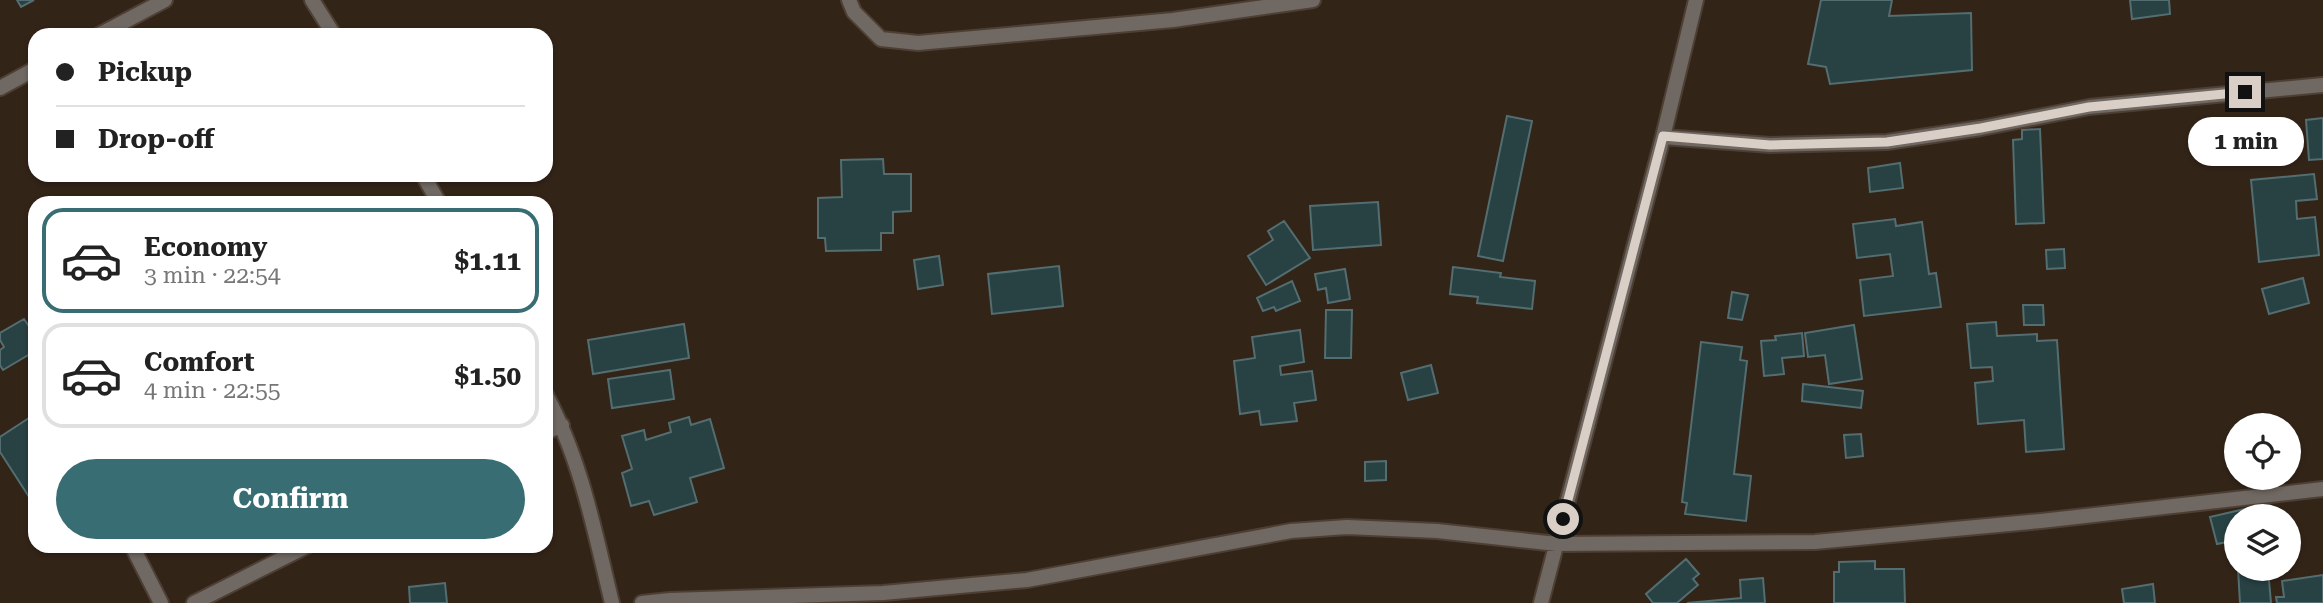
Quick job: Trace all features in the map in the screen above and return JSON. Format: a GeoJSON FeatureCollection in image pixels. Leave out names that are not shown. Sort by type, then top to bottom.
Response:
{"type":"FeatureCollection","features":[{"type":"Feature","properties":{"kind":"street"},"geometry":{"type":"LineString","coordinates":[[112,28],[165,0]]}},
{"type":"Feature","properties":{"kind":"street"},"geometry":{"type":"LineString","coordinates":[[312,0],[330,28]]}},
{"type":"Feature","properties":{"kind":"street"},"geometry":{"type":"LineString","coordinates":[[849,0],[855,12],[881,38],[918,43],[1173,20],[1313,0]]}},
{"type":"Feature","properties":{"kind":"street"},"geometry":{"type":"LineString","coordinates":[[1541,603],[1696,0]]}},
{"type":"Feature","properties":{"kind":"street"},"geometry":{"type":"LineString","coordinates":[[0,88],[28,73]]}},
{"type":"Feature","properties":{"kind":"street"},"geometry":{"type":"LineString","coordinates":[[1663,136],[1770,145],[1887,142],[1981,128],[2089,107],[2323,85]]}},
{"type":"Feature","properties":{"kind":"street"},"geometry":{"type":"LineString","coordinates":[[553,409],[562,425],[588,508],[612,603]]}},
{"type":"Feature","properties":{"kind":"street"},"geometry":{"type":"LineString","coordinates":[[553,429],[562,425]]}},
{"type":"Feature","properties":{"kind":"street"},"geometry":{"type":"LineString","coordinates":[[642,603],[883,593],[1027,580],[1291,531],[1347,527],[1437,531],[1557,544],[1815,542],[2041,521],[2323,489]]}},
{"type":"Feature","properties":{"kind":"street"},"geometry":{"type":"LineString","coordinates":[[136,553],[161,603]]}},
{"type":"Feature","properties":{"kind":"street"},"geometry":{"type":"LineString","coordinates":[[194,603],[293,553]]}},
{"type":"Feature","properties":{"kind":"building"},"geometry":{"type":"Polygon","coordinates":[[[17,0],[34,0],[21,7],[17,0]]]}},
{"type":"Feature","properties":{"kind":"building"},"geometry":{"type":"Polygon","coordinates":[[[1821,0],[1892,0],[1889,16],[1971,13],[1972,70],[1830,84],[1826,67],[1808,64],[1821,0]]]}},
{"type":"Feature","properties":{"kind":"building"},"geometry":{"type":"Polygon","coordinates":[[[2130,0],[2169,0],[2170,14],[2132,19],[2130,0]]]}},
{"type":"Feature","properties":{"kind":"building"},"geometry":{"type":"Polygon","coordinates":[[[1507,116],[1532,121],[1503,261],[1478,256],[1507,116]]]}},
{"type":"Feature","properties":{"kind":"building"},"geometry":{"type":"Polygon","coordinates":[[[2323,118],[2323,159],[2309,160],[2306,120],[2323,118]]]}},
{"type":"Feature","properties":{"kind":"building"},"geometry":{"type":"Polygon","coordinates":[[[2040,129],[2044,223],[2016,224],[2013,140],[2022,139],[2022,130],[2040,129]]]}},
{"type":"Feature","properties":{"kind":"building"},"geometry":{"type":"Polygon","coordinates":[[[883,159],[884,174],[911,174],[911,211],[893,212],[893,233],[881,233],[881,250],[826,251],[825,238],[818,238],[818,198],[842,197],[841,160],[883,159]]]}},
{"type":"Feature","properties":{"kind":"building"},"geometry":{"type":"Polygon","coordinates":[[[1900,163],[1903,188],[1870,192],[1868,168],[1900,163]]]}},
{"type":"Feature","properties":{"kind":"building"},"geometry":{"type":"Polygon","coordinates":[[[2314,174],[2317,199],[2296,201],[2297,219],[2315,217],[2319,255],[2259,262],[2251,180],[2314,174]]]}},
{"type":"Feature","properties":{"kind":"building"},"geometry":{"type":"Polygon","coordinates":[[[1378,202],[1381,245],[1313,250],[1310,206],[1378,202]]]}},
{"type":"Feature","properties":{"kind":"building"},"geometry":{"type":"Polygon","coordinates":[[[1895,219],[1896,226],[1922,222],[1929,274],[1936,273],[1941,307],[1864,316],[1860,280],[1893,276],[1890,254],[1857,258],[1853,224],[1895,219]]]}},
{"type":"Feature","properties":{"kind":"building"},"geometry":{"type":"Polygon","coordinates":[[[1284,221],[1310,258],[1266,285],[1248,256],[1273,240],[1268,231],[1284,221]]]}},
{"type":"Feature","properties":{"kind":"building"},"geometry":{"type":"Polygon","coordinates":[[[2064,249],[2065,268],[2047,269],[2046,250],[2064,249]]]}},
{"type":"Feature","properties":{"kind":"building"},"geometry":{"type":"Polygon","coordinates":[[[939,256],[943,285],[918,289],[914,260],[939,256]]]}},
{"type":"Feature","properties":{"kind":"building"},"geometry":{"type":"Polygon","coordinates":[[[1059,266],[1063,306],[992,314],[988,274],[1059,266]]]}},
{"type":"Feature","properties":{"kind":"building"},"geometry":{"type":"Polygon","coordinates":[[[1453,267],[1501,273],[1500,277],[1535,281],[1532,309],[1477,303],[1478,297],[1450,294],[1453,267]]]}},
{"type":"Feature","properties":{"kind":"building"},"geometry":{"type":"Polygon","coordinates":[[[1345,269],[1350,299],[1328,303],[1326,288],[1318,290],[1315,274],[1345,269]]]}},
{"type":"Feature","properties":{"kind":"building"},"geometry":{"type":"Polygon","coordinates":[[[2303,278],[2309,303],[2269,314],[2262,289],[2303,278]]]}},
{"type":"Feature","properties":{"kind":"building"},"geometry":{"type":"Polygon","coordinates":[[[1292,281],[1300,301],[1276,311],[1274,307],[1263,311],[1257,298],[1292,281]]]}},
{"type":"Feature","properties":{"kind":"building"},"geometry":{"type":"Polygon","coordinates":[[[1732,292],[1748,295],[1742,320],[1728,318],[1732,292]]]}},
{"type":"Feature","properties":{"kind":"building"},"geometry":{"type":"Polygon","coordinates":[[[2023,305],[2043,305],[2044,325],[2024,325],[2023,305]]]}},
{"type":"Feature","properties":{"kind":"building"},"geometry":{"type":"Polygon","coordinates":[[[1326,310],[1352,310],[1351,358],[1325,358],[1326,310]]]}},
{"type":"Feature","properties":{"kind":"building"},"geometry":{"type":"Polygon","coordinates":[[[24,319],[28,325],[28,355],[3,370],[0,365],[0,350],[4,347],[0,333],[24,319]]]}},
{"type":"Feature","properties":{"kind":"building"},"geometry":{"type":"Polygon","coordinates":[[[1996,322],[1997,336],[2037,334],[2037,341],[2057,340],[2064,449],[2026,452],[2024,420],[1978,424],[1975,383],[1993,381],[1992,367],[1971,368],[1967,324],[1996,322]]]}},
{"type":"Feature","properties":{"kind":"building"},"geometry":{"type":"Polygon","coordinates":[[[684,324],[689,358],[593,374],[588,340],[684,324]]]}},
{"type":"Feature","properties":{"kind":"building"},"geometry":{"type":"Polygon","coordinates":[[[1854,325],[1862,379],[1829,384],[1825,355],[1808,357],[1805,333],[1854,325]]]}},
{"type":"Feature","properties":{"kind":"building"},"geometry":{"type":"Polygon","coordinates":[[[1300,330],[1304,362],[1280,366],[1281,375],[1312,371],[1316,400],[1294,403],[1297,421],[1261,425],[1259,411],[1240,414],[1234,361],[1255,358],[1252,337],[1300,330]]]}},
{"type":"Feature","properties":{"kind":"building"},"geometry":{"type":"Polygon","coordinates":[[[1802,333],[1804,356],[1782,358],[1784,374],[1764,376],[1761,341],[1776,340],[1775,336],[1802,333]]]}},
{"type":"Feature","properties":{"kind":"building"},"geometry":{"type":"Polygon","coordinates":[[[1701,342],[1742,347],[1740,360],[1747,361],[1734,474],[1751,476],[1746,521],[1685,514],[1687,503],[1682,502],[1701,342]]]}},
{"type":"Feature","properties":{"kind":"building"},"geometry":{"type":"Polygon","coordinates":[[[1431,365],[1438,393],[1408,400],[1401,373],[1431,365]]]}},
{"type":"Feature","properties":{"kind":"building"},"geometry":{"type":"Polygon","coordinates":[[[670,370],[674,399],[612,408],[608,379],[670,370]]]}},
{"type":"Feature","properties":{"kind":"building"},"geometry":{"type":"Polygon","coordinates":[[[1803,384],[1863,391],[1861,408],[1802,401],[1803,384]]]}},
{"type":"Feature","properties":{"kind":"building"},"geometry":{"type":"Polygon","coordinates":[[[689,417],[691,425],[710,419],[724,468],[690,478],[697,502],[654,515],[649,501],[631,506],[622,473],[632,469],[622,436],[644,430],[646,440],[671,432],[669,423],[689,417]]]}},
{"type":"Feature","properties":{"kind":"building"},"geometry":{"type":"Polygon","coordinates":[[[28,419],[28,495],[0,452],[0,437],[28,419]]]}},
{"type":"Feature","properties":{"kind":"building"},"geometry":{"type":"Polygon","coordinates":[[[1861,434],[1863,456],[1846,458],[1844,435],[1861,434]]]}},
{"type":"Feature","properties":{"kind":"building"},"geometry":{"type":"Polygon","coordinates":[[[1386,461],[1386,480],[1365,481],[1365,462],[1386,461]]]}},
{"type":"Feature","properties":{"kind":"building"},"geometry":{"type":"Polygon","coordinates":[[[2224,514],[2224,543],[2217,544],[2210,517],[2224,514]]]}},
{"type":"Feature","properties":{"kind":"building"},"geometry":{"type":"Polygon","coordinates":[[[1686,559],[1699,574],[1693,579],[1698,585],[1677,603],[1653,603],[1646,594],[1686,559]]]}},
{"type":"Feature","properties":{"kind":"building"},"geometry":{"type":"Polygon","coordinates":[[[1875,561],[1875,569],[1904,569],[1905,603],[1834,603],[1834,572],[1839,572],[1839,562],[1875,561]]]}},
{"type":"Feature","properties":{"kind":"building"},"geometry":{"type":"Polygon","coordinates":[[[2323,575],[2323,603],[2277,603],[2276,597],[2284,597],[2282,581],[2301,581],[2301,578],[2323,575]]]}},
{"type":"Feature","properties":{"kind":"building"},"geometry":{"type":"Polygon","coordinates":[[[1763,578],[1765,603],[1687,603],[1741,598],[1740,580],[1763,578]]]}},
{"type":"Feature","properties":{"kind":"building"},"geometry":{"type":"Polygon","coordinates":[[[2239,581],[2269,581],[2271,603],[2240,603],[2239,581]]]}},
{"type":"Feature","properties":{"kind":"building"},"geometry":{"type":"Polygon","coordinates":[[[445,583],[447,603],[410,603],[409,587],[445,583]]]}},
{"type":"Feature","properties":{"kind":"building"},"geometry":{"type":"Polygon","coordinates":[[[2153,584],[2155,603],[2124,603],[2122,589],[2153,584]]]}},
{"type":"Feature","properties":{"kind":"route"},"geometry":{"type":"LineString","coordinates":[[1563,519],[1663,136],[1770,145],[1887,142],[1981,128],[2089,107],[2245,92]]}}]}
